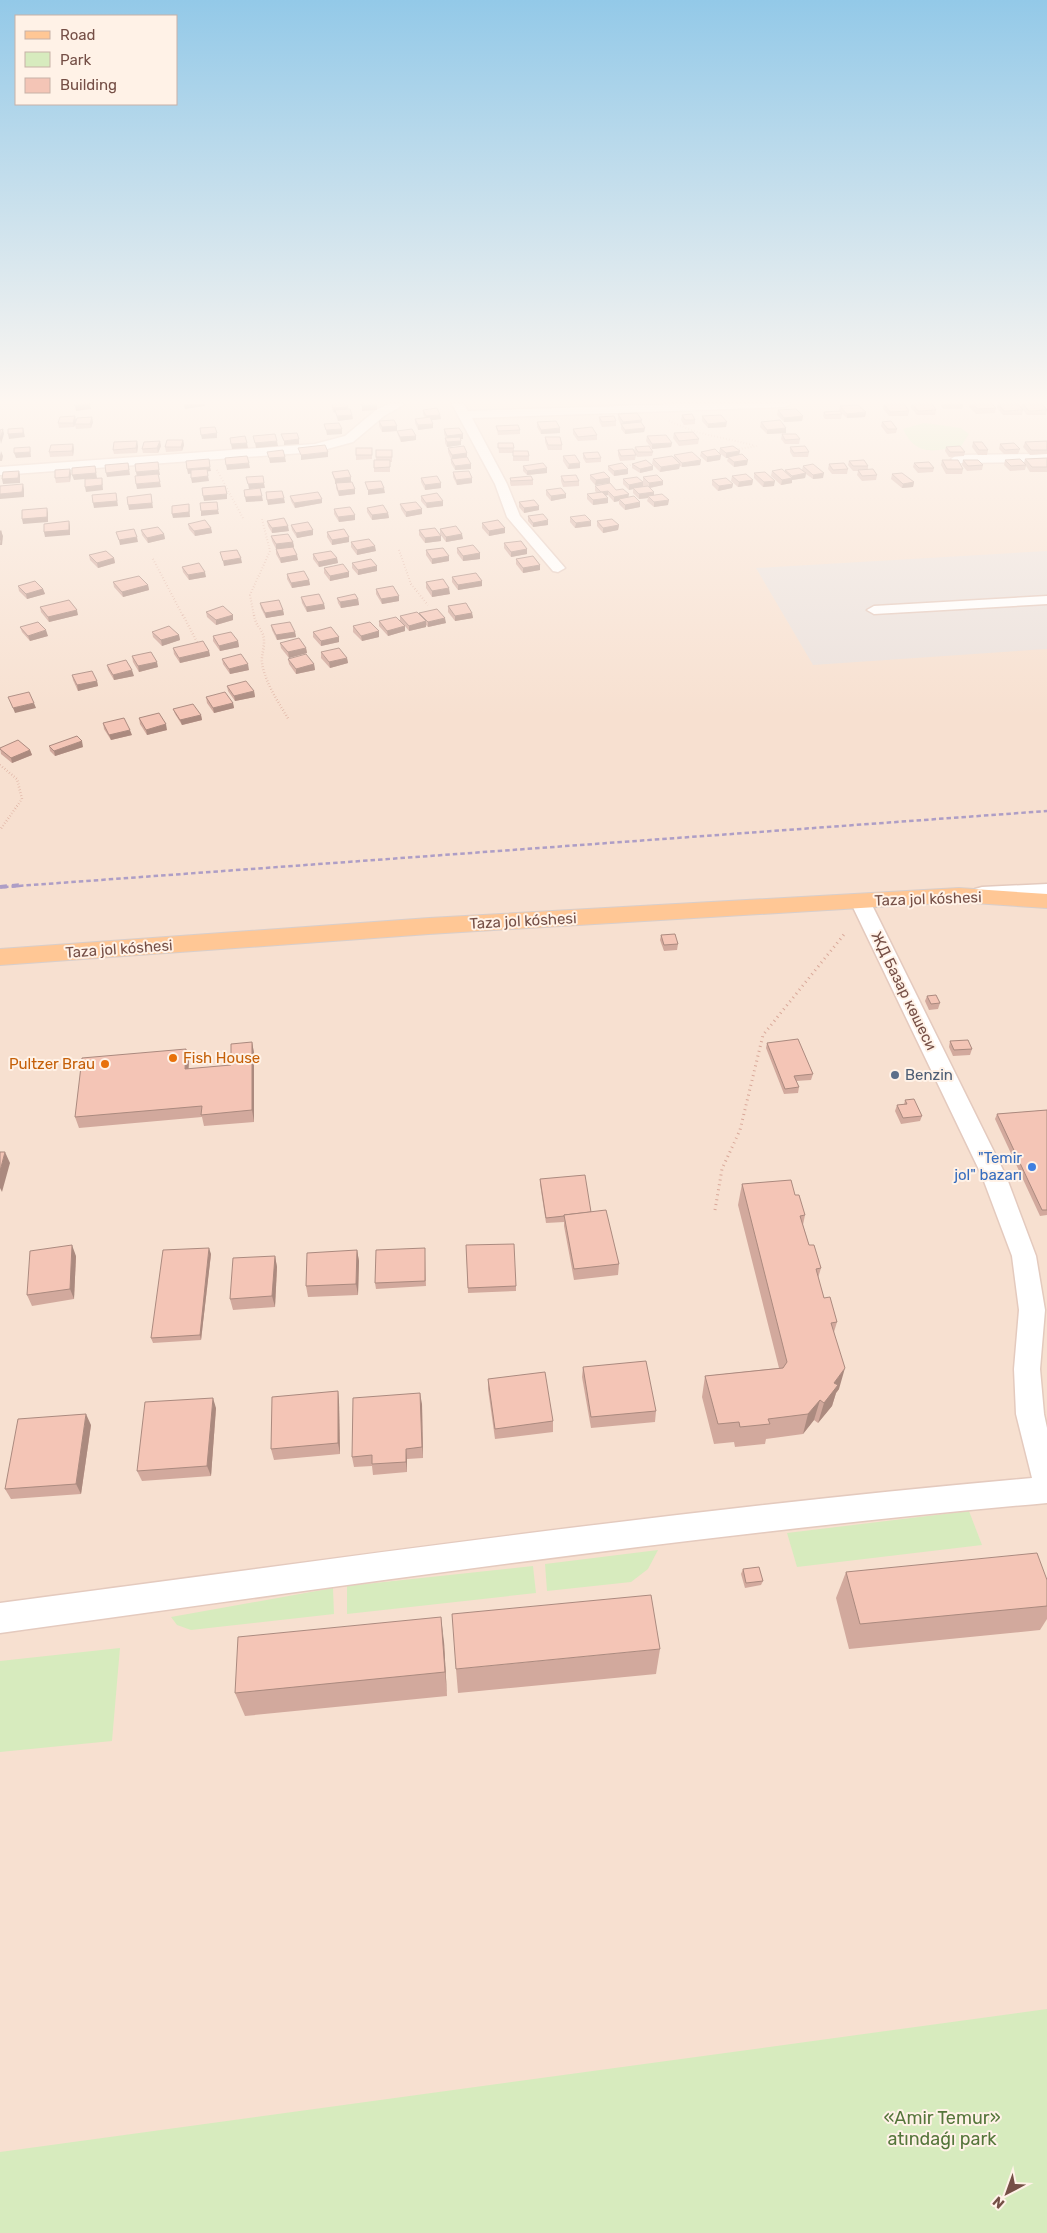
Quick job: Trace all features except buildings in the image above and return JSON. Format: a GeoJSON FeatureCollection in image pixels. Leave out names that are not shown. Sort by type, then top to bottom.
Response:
{"type":"FeatureCollection","features":[{"type":"Feature","properties":{"kind":"main road","name":"Taza jol kóshesi"},"geometry":{"type":"LineString","coordinates":[[0,957],[419,927],[958,895],[1047,901]]}},
{"type":"Feature","properties":{"kind":"street"},"geometry":{"type":"LineString","coordinates":[[511,508],[514,517],[558,568]]}},
{"type":"Feature","properties":{"kind":"street"},"geometry":{"type":"LineString","coordinates":[[874,610],[1047,600]]}},
{"type":"Feature","properties":{"kind":"street"},"geometry":{"type":"LineString","coordinates":[[958,895],[1047,890]]}},
{"type":"Feature","properties":{"kind":"street","name":"ЖД Базар көшеси"},"geometry":{"type":"LineString","coordinates":[[860,901],[994,1176],[1024,1256],[1032,1310],[1027,1369],[1030,1414],[1047,1482]]}},
{"type":"Feature","properties":{"kind":"street"},"geometry":{"type":"LineString","coordinates":[[0,1618],[666,1528],[951,1497],[1047,1490]]}},
{"type":"Feature","properties":{"kind":"path"},"geometry":{"type":"LineString","coordinates":[[237,508],[244,520]]}},
{"type":"Feature","properties":{"kind":"path"},"geometry":{"type":"LineString","coordinates":[[262,519],[270,551],[250,595],[256,626],[262,632],[265,647],[262,650],[264,674],[289,720]]}},
{"type":"Feature","properties":{"kind":"path"},"geometry":{"type":"LineString","coordinates":[[399,550],[412,584],[428,605]]}},
{"type":"Feature","properties":{"kind":"path"},"geometry":{"type":"LineString","coordinates":[[153,559],[197,642]]}},
{"type":"Feature","properties":{"kind":"path"},"geometry":{"type":"LineString","coordinates":[[0,765],[17,779],[22,799],[0,830]]}},
{"type":"Feature","properties":{"kind":"path"},"geometry":{"type":"LineString","coordinates":[[716,1210],[722,1169],[740,1130],[763,1035],[846,932]]}},
{"type":"Feature","properties":{"kind":"shaded area"},"geometry":{"type":"Polygon","coordinates":[[[0,508],[1047,508],[1047,2233],[0,2233],[0,508]]]}},
{"type":"Feature","properties":{"kind":"shaded area"},"geometry":{"type":"Polygon","coordinates":[[[1047,551],[1047,649],[813,665],[756,568],[1047,551]]]}},
{"type":"Feature","properties":{"kind":"green space"},"geometry":{"type":"Polygon","coordinates":[[[969,1511],[982,1545],[797,1567],[787,1533],[969,1511]]]}},
{"type":"Feature","properties":{"kind":"green space"},"geometry":{"type":"Polygon","coordinates":[[[658,1550],[648,1569],[631,1582],[547,1591],[545,1564],[658,1550]]]}},
{"type":"Feature","properties":{"kind":"green space"},"geometry":{"type":"Polygon","coordinates":[[[533,1566],[536,1593],[347,1614],[347,1586],[533,1566]]]}},
{"type":"Feature","properties":{"kind":"green space"},"geometry":{"type":"Polygon","coordinates":[[[333,1588],[334,1614],[191,1630],[177,1625],[171,1617],[333,1588]]]}},
{"type":"Feature","properties":{"kind":"green space"},"geometry":{"type":"Polygon","coordinates":[[[120,1648],[112,1741],[0,1752],[0,1661],[120,1648]]]}},
{"type":"Feature","properties":{"kind":"green space","name":"«Amir Temur» atındaǵı park"},"geometry":{"type":"Polygon","coordinates":[[[1047,2009],[1047,2233],[0,2233],[0,2152],[1047,2009]]]}},
{"type":"Feature","properties":{"kind":"railway"},"geometry":{"type":"LineString","coordinates":[[4,887],[1047,811]]}},
{"type":"Feature","properties":{"kind":"railway"},"geometry":{"type":"LineString","coordinates":[[0,887],[22,885]]}},
{"type":"Feature","properties":{"kind":"place","name":"Fish House"},"geometry":{"type":"Point","coordinates":[173,1058]}},
{"type":"Feature","properties":{"kind":"place","name":"Pultzer Brau"},"geometry":{"type":"Point","coordinates":[105,1064]}},
{"type":"Feature","properties":{"kind":"place","name":"Benzin"},"geometry":{"type":"Point","coordinates":[895,1075]}},
{"type":"Feature","properties":{"kind":"place","name":"\"Temir jol\" bazarı"},"geometry":{"type":"Point","coordinates":[1032,1167]}}]}
